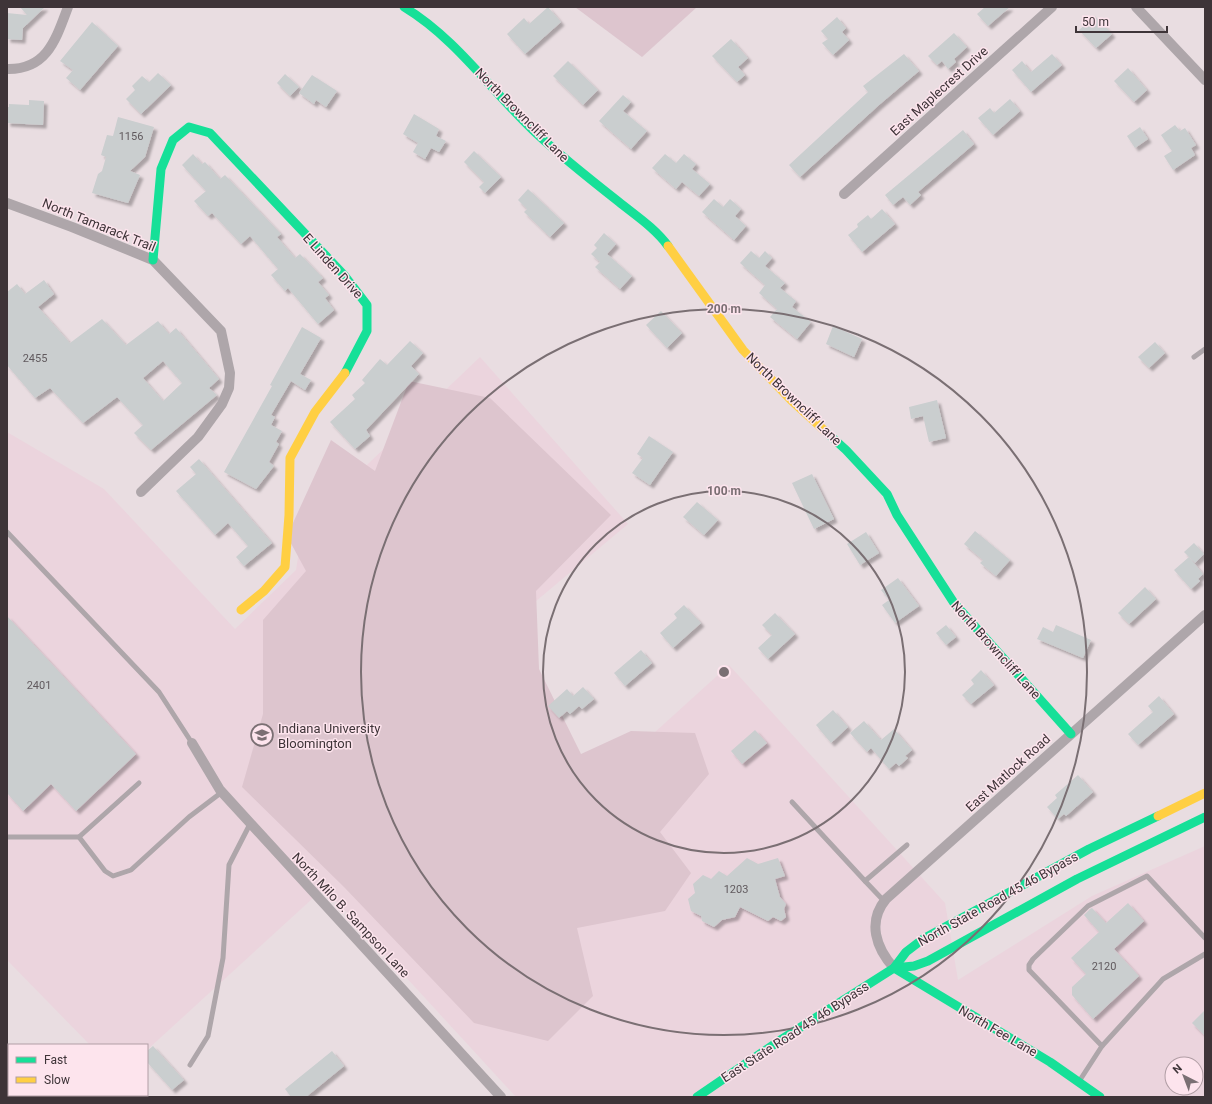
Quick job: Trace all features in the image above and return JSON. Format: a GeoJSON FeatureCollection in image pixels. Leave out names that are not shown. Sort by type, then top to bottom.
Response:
{"type":"FeatureCollection","features":[{"type":"Feature","properties":{"kind":"main road","name":"North Browncliff Lane"},"geometry":{"type":"LineString","coordinates":[[404,7],[422,18],[441,33],[536,133],[566,160],[634,213],[662,238],[743,350],[791,400],[846,450],[887,494],[897,515],[954,603],[1071,734]]}},
{"type":"Feature","properties":{"kind":"main road","name":"E Linden Drive"},"geometry":{"type":"LineString","coordinates":[[152,260],[161,169],[173,140],[188,127],[210,133],[344,275],[367,305],[367,331],[348,370],[315,412],[290,458],[289,515],[285,567],[264,591],[241,610]]}},
{"type":"Feature","properties":{"kind":"main road","name":"North State Road 45 46 Bypass"},"geometry":{"type":"LineString","coordinates":[[894,968],[914,946],[963,917],[1090,849],[1205,793]]}},
{"type":"Feature","properties":{"kind":"main road","name":"North State Road 45 46 Bypass"},"geometry":{"type":"LineString","coordinates":[[894,968],[914,966],[928,961],[1077,879],[1205,817]]}},
{"type":"Feature","properties":{"kind":"main road","name":"North Fee Lane"},"geometry":{"type":"LineString","coordinates":[[894,968],[921,986],[1032,1050],[1080,1081],[1100,1097]]}},
{"type":"Feature","properties":{"kind":"main road","name":"East State Road 45 46 Bypass"},"geometry":{"type":"LineString","coordinates":[[697,1097],[794,1031],[894,968]]}},
{"type":"Feature","properties":{"kind":"street"},"geometry":{"type":"LineString","coordinates":[[7,68],[21,69],[43,58],[59,32],[68,7]]}},
{"type":"Feature","properties":{"kind":"street","name":"East Maplecrest Drive"},"geometry":{"type":"LineString","coordinates":[[844,194],[1052,7]]}},
{"type":"Feature","properties":{"kind":"street"},"geometry":{"type":"LineString","coordinates":[[1136,7],[1205,80]]}},
{"type":"Feature","properties":{"kind":"street","name":"North Tamarack Trail"},"geometry":{"type":"LineString","coordinates":[[7,203],[72,227],[152,260],[221,331],[230,373],[229,388],[213,419],[182,454],[141,492]]}},
{"type":"Feature","properties":{"kind":"street","name":"East Matlock Road"},"geometry":{"type":"LineString","coordinates":[[894,968],[880,946],[875,932],[876,916],[884,902],[1205,615]]}},
{"type":"Feature","properties":{"kind":"street","name":"North Milo B. Sampson Lane"},"geometry":{"type":"LineString","coordinates":[[192,743],[222,792],[501,1097]]}},
{"type":"Feature","properties":{"kind":"lane"},"geometry":{"type":"LineString","coordinates":[[1194,357],[1205,349]]}},
{"type":"Feature","properties":{"kind":"lane"},"geometry":{"type":"LineString","coordinates":[[7,532],[159,692],[192,743]]}},
{"type":"Feature","properties":{"kind":"lane"},"geometry":{"type":"LineString","coordinates":[[8,837],[79,837],[139,783]]}},
{"type":"Feature","properties":{"kind":"lane"},"geometry":{"type":"LineString","coordinates":[[79,837],[105,871],[113,876],[131,870],[190,817],[222,792]]}},
{"type":"Feature","properties":{"kind":"lane"},"geometry":{"type":"LineString","coordinates":[[792,802],[884,902]]}},
{"type":"Feature","properties":{"kind":"lane"},"geometry":{"type":"LineString","coordinates":[[190,1065],[208,1036],[223,958],[229,864],[250,824]]}},
{"type":"Feature","properties":{"kind":"lane"},"geometry":{"type":"LineString","coordinates":[[865,882],[908,845]]}},
{"type":"Feature","properties":{"kind":"lane"},"geometry":{"type":"LineString","coordinates":[[1102,1046],[1029,970],[1029,965],[1033,959],[1088,906],[1147,876],[1205,938]]}},
{"type":"Feature","properties":{"kind":"lane"},"geometry":{"type":"LineString","coordinates":[[1080,1081],[1102,1046],[1163,979],[1205,954]]}},
{"type":"Feature","properties":{"kind":"shaded area"},"geometry":{"type":"Polygon","coordinates":[[[575,7],[697,7],[642,57],[575,7]]]}},
{"type":"Feature","properties":{"kind":"shaded area","name":"Indiana University Bloomington"},"geometry":{"type":"Polygon","coordinates":[[[480,357],[628,524],[455,669],[579,801],[729,665],[945,903],[958,980],[1092,896],[1205,846],[1205,1097],[516,1097],[324,888],[148,1049],[148,1044],[89,1044],[7,960],[7,432],[104,489],[235,629],[296,570],[303,526],[480,357]]]}},
{"type":"Feature","properties":{"kind":"shaded area"},"geometry":{"type":"Polygon","coordinates":[[[409,381],[490,398],[611,515],[536,591],[539,669],[581,754],[631,731],[695,733],[709,774],[660,832],[691,873],[665,911],[577,928],[593,996],[548,1041],[474,1023],[344,887],[242,787],[263,714],[263,620],[306,571],[287,536],[331,440],[375,471],[409,381]]]}},
{"type":"Feature","properties":{"kind":"building"},"geometry":{"type":"Polygon","coordinates":[[[20,7],[45,7],[23,28],[22,40],[7,39],[7,13],[27,15],[20,7]]]}},
{"type":"Feature","properties":{"kind":"building"},"geometry":{"type":"Polygon","coordinates":[[[548,7],[561,22],[525,54],[507,34],[524,18],[529,24],[548,7]]]}},
{"type":"Feature","properties":{"kind":"building"},"geometry":{"type":"Polygon","coordinates":[[[985,7],[1010,7],[988,26],[977,14],[985,7]]]}},
{"type":"Feature","properties":{"kind":"building"},"geometry":{"type":"Polygon","coordinates":[[[1095,16],[1112,34],[1096,48],[1079,30],[1095,16]]]}},
{"type":"Feature","properties":{"kind":"building"},"geometry":{"type":"Polygon","coordinates":[[[837,17],[846,28],[842,32],[849,40],[833,55],[822,43],[828,39],[821,31],[837,17]]]}},
{"type":"Feature","properties":{"kind":"building"},"geometry":{"type":"Polygon","coordinates":[[[92,22],[118,46],[80,90],[66,78],[73,70],[60,61],[92,22]]]}},
{"type":"Feature","properties":{"kind":"building"},"geometry":{"type":"Polygon","coordinates":[[[954,33],[967,47],[954,59],[956,62],[948,69],[942,61],[937,65],[928,56],[954,33]]]}},
{"type":"Feature","properties":{"kind":"building"},"geometry":{"type":"Polygon","coordinates":[[[731,39],[748,58],[738,67],[745,75],[737,82],[712,56],[731,39]]]}},
{"type":"Feature","properties":{"kind":"building"},"geometry":{"type":"Polygon","coordinates":[[[904,54],[919,71],[879,105],[800,177],[789,165],[868,92],[863,86],[904,54]]]}},
{"type":"Feature","properties":{"kind":"building"},"geometry":{"type":"Polygon","coordinates":[[[1052,54],[1062,65],[1031,92],[1012,70],[1022,61],[1031,72],[1052,54]]]}},
{"type":"Feature","properties":{"kind":"building"},"geometry":{"type":"Polygon","coordinates":[[[568,61],[598,90],[583,105],[553,76],[568,61]]]}},
{"type":"Feature","properties":{"kind":"building"},"geometry":{"type":"Polygon","coordinates":[[[1128,68],[1147,90],[1134,102],[1114,81],[1128,68]]]}},
{"type":"Feature","properties":{"kind":"building"},"geometry":{"type":"Polygon","coordinates":[[[158,73],[171,85],[141,114],[126,99],[135,90],[132,86],[142,76],[149,82],[158,73]]]}},
{"type":"Feature","properties":{"kind":"building"},"geometry":{"type":"Polygon","coordinates":[[[285,74],[299,87],[290,96],[277,83],[285,74]]]}},
{"type":"Feature","properties":{"kind":"building"},"geometry":{"type":"Polygon","coordinates":[[[312,75],[337,91],[326,107],[316,100],[314,104],[299,93],[312,75]]]}},
{"type":"Feature","properties":{"kind":"building"},"geometry":{"type":"Polygon","coordinates":[[[623,95],[631,102],[623,111],[647,131],[631,149],[599,121],[623,95]]]}},
{"type":"Feature","properties":{"kind":"building"},"geometry":{"type":"Polygon","coordinates":[[[1010,99],[1020,111],[993,135],[978,118],[990,108],[994,113],[1010,99]]]}},
{"type":"Feature","properties":{"kind":"building"},"geometry":{"type":"Polygon","coordinates":[[[29,100],[44,101],[43,125],[7,123],[7,107],[9,107],[9,104],[29,105],[29,100]]]}},
{"type":"Feature","properties":{"kind":"building"},"geometry":{"type":"Polygon","coordinates":[[[414,114],[439,129],[436,136],[446,141],[439,152],[431,148],[425,159],[413,152],[418,143],[403,134],[414,114]]]}},
{"type":"Feature","properties":{"kind":"building"},"geometry":{"type":"Polygon","coordinates":[[[118,117],[154,127],[145,157],[130,171],[140,175],[128,203],[92,193],[98,174],[102,171],[106,157],[101,155],[107,135],[113,136],[118,117]]]}},
{"type":"Feature","properties":{"kind":"building"},"geometry":{"type":"Polygon","coordinates":[[[1175,125],[1180,131],[1185,128],[1196,145],[1191,148],[1195,155],[1173,170],[1164,156],[1172,151],[1161,135],[1175,125]]]}},
{"type":"Feature","properties":{"kind":"building"},"geometry":{"type":"Polygon","coordinates":[[[1140,127],[1148,139],[1135,148],[1127,136],[1140,127]]]}},
{"type":"Feature","properties":{"kind":"building"},"geometry":{"type":"Polygon","coordinates":[[[963,130],[974,144],[918,192],[921,195],[910,205],[903,197],[893,205],[885,195],[963,130]]]}},
{"type":"Feature","properties":{"kind":"building"},"geometry":{"type":"Polygon","coordinates":[[[474,151],[501,177],[485,193],[479,187],[484,182],[464,162],[474,151]]]}},
{"type":"Feature","properties":{"kind":"building"},"geometry":{"type":"Polygon","coordinates":[[[193,154],[202,164],[205,162],[220,179],[225,175],[281,234],[277,237],[295,258],[300,254],[323,278],[318,282],[329,295],[325,298],[334,310],[318,324],[288,288],[285,291],[271,275],[278,269],[250,236],[241,244],[212,213],[208,216],[194,201],[206,191],[182,165],[193,154]]]}},
{"type":"Feature","properties":{"kind":"building"},"geometry":{"type":"Polygon","coordinates":[[[665,154],[676,163],[684,154],[696,164],[692,169],[710,184],[699,196],[682,182],[676,189],[652,168],[665,154]]]}},
{"type":"Feature","properties":{"kind":"building"},"geometry":{"type":"Polygon","coordinates":[[[528,189],[564,223],[550,237],[524,212],[527,209],[518,200],[528,189]]]}},
{"type":"Feature","properties":{"kind":"building"},"geometry":{"type":"Polygon","coordinates":[[[714,199],[723,207],[730,199],[741,209],[735,216],[746,226],[734,240],[702,212],[714,199]]]}},
{"type":"Feature","properties":{"kind":"building"},"geometry":{"type":"Polygon","coordinates":[[[882,209],[895,224],[862,252],[848,235],[858,227],[857,224],[868,215],[871,219],[882,209]]]}},
{"type":"Feature","properties":{"kind":"building"},"geometry":{"type":"Polygon","coordinates":[[[604,233],[616,244],[607,254],[632,276],[620,289],[595,267],[600,262],[591,254],[597,248],[594,245],[604,233]]]}},
{"type":"Feature","properties":{"kind":"building"},"geometry":{"type":"Polygon","coordinates":[[[751,251],[759,258],[765,251],[772,258],[765,266],[785,283],[780,288],[796,301],[792,307],[811,322],[797,339],[770,317],[777,309],[759,293],[765,285],[740,263],[751,251]]]}},
{"type":"Feature","properties":{"kind":"building"},"geometry":{"type":"Polygon","coordinates":[[[44,280],[54,294],[38,307],[70,343],[102,319],[126,345],[158,321],[169,334],[176,328],[219,379],[209,388],[217,395],[151,450],[134,433],[143,425],[117,397],[83,423],[50,388],[35,398],[7,365],[7,292],[17,284],[25,294],[44,280]],[[163,361],[143,378],[163,401],[182,383],[163,361]]]}},
{"type":"Feature","properties":{"kind":"building"},"geometry":{"type":"Polygon","coordinates":[[[661,311],[682,333],[667,348],[646,325],[661,311]]]}},
{"type":"Feature","properties":{"kind":"building"},"geometry":{"type":"Polygon","coordinates":[[[833,326],[862,339],[854,357],[826,344],[833,326]]]}},
{"type":"Feature","properties":{"kind":"building"},"geometry":{"type":"Polygon","coordinates":[[[302,327],[321,338],[300,374],[311,380],[305,390],[291,381],[271,415],[275,417],[271,425],[282,431],[276,442],[279,444],[269,462],[274,466],[256,489],[224,472],[272,386],[270,385],[302,327]]]}},
{"type":"Feature","properties":{"kind":"building"},"geometry":{"type":"Polygon","coordinates":[[[410,341],[423,353],[411,366],[419,374],[366,430],[370,436],[355,449],[330,422],[355,399],[352,395],[365,383],[362,380],[380,359],[387,365],[410,341]]]}},
{"type":"Feature","properties":{"kind":"building"},"geometry":{"type":"Polygon","coordinates":[[[1155,342],[1165,353],[1149,368],[1138,357],[1155,342]]]}},
{"type":"Feature","properties":{"kind":"building"},"geometry":{"type":"Polygon","coordinates":[[[937,400],[946,438],[929,442],[923,416],[911,419],[909,407],[937,400]]]}},
{"type":"Feature","properties":{"kind":"building"},"geometry":{"type":"Polygon","coordinates":[[[649,436],[673,452],[650,485],[632,473],[643,458],[637,454],[649,436]]]}},
{"type":"Feature","properties":{"kind":"building"},"geometry":{"type":"Polygon","coordinates":[[[199,459],[272,543],[244,566],[236,557],[248,546],[228,523],[215,535],[176,491],[196,474],[190,467],[199,459]]]}},
{"type":"Feature","properties":{"kind":"building"},"geometry":{"type":"Polygon","coordinates":[[[812,474],[834,519],[814,529],[792,483],[812,474]]]}},
{"type":"Feature","properties":{"kind":"building"},"geometry":{"type":"Polygon","coordinates":[[[697,502],[718,520],[704,535],[683,517],[697,502]]]}},
{"type":"Feature","properties":{"kind":"building"},"geometry":{"type":"Polygon","coordinates":[[[975,531],[1010,560],[996,576],[980,563],[983,560],[964,544],[975,531]]]}},
{"type":"Feature","properties":{"kind":"building"},"geometry":{"type":"Polygon","coordinates":[[[866,532],[879,553],[860,565],[847,544],[866,532]]]}},
{"type":"Feature","properties":{"kind":"building"},"geometry":{"type":"Polygon","coordinates":[[[1194,543],[1204,554],[1195,563],[1184,552],[1194,543]]]}},
{"type":"Feature","properties":{"kind":"building"},"geometry":{"type":"Polygon","coordinates":[[[1189,557],[1203,574],[1198,579],[1200,581],[1191,589],[1174,570],[1189,557]]]}},
{"type":"Feature","properties":{"kind":"building"},"geometry":{"type":"Polygon","coordinates":[[[898,578],[919,606],[895,623],[882,605],[889,600],[881,590],[898,578]]]}},
{"type":"Feature","properties":{"kind":"building"},"geometry":{"type":"Polygon","coordinates":[[[1145,587],[1156,599],[1129,624],[1118,613],[1145,587]]]}},
{"type":"Feature","properties":{"kind":"building"},"geometry":{"type":"Polygon","coordinates":[[[684,605],[701,623],[673,648],[660,633],[677,618],[674,614],[684,605]]]}},
{"type":"Feature","properties":{"kind":"building"},"geometry":{"type":"Polygon","coordinates":[[[775,613],[795,634],[768,659],[758,648],[772,635],[762,625],[775,613]]]}},
{"type":"Feature","properties":{"kind":"building"},"geometry":{"type":"Polygon","coordinates":[[[7,616],[136,754],[76,811],[51,784],[23,811],[7,793],[7,616]]]}},
{"type":"Feature","properties":{"kind":"building"},"geometry":{"type":"Polygon","coordinates":[[[946,625],[956,637],[946,645],[936,633],[946,625]]]}},
{"type":"Feature","properties":{"kind":"building"},"geometry":{"type":"Polygon","coordinates":[[[1056,625],[1091,640],[1083,658],[1037,639],[1043,627],[1053,632],[1056,625]]]}},
{"type":"Feature","properties":{"kind":"building"},"geometry":{"type":"Polygon","coordinates":[[[641,650],[652,663],[625,686],[614,673],[641,650]]]}},
{"type":"Feature","properties":{"kind":"building"},"geometry":{"type":"Polygon","coordinates":[[[981,670],[994,685],[971,704],[962,695],[974,684],[971,680],[981,670]]]}},
{"type":"Feature","properties":{"kind":"building"},"geometry":{"type":"Polygon","coordinates":[[[583,687],[594,699],[582,709],[579,706],[570,714],[567,711],[559,718],[548,706],[567,689],[573,696],[583,687]]]}},
{"type":"Feature","properties":{"kind":"building"},"geometry":{"type":"Polygon","coordinates":[[[1159,696],[1174,714],[1138,745],[1128,734],[1153,712],[1148,706],[1159,696]]]}},
{"type":"Feature","properties":{"kind":"building"},"geometry":{"type":"Polygon","coordinates":[[[833,710],[848,727],[831,743],[816,725],[833,710]]]}},
{"type":"Feature","properties":{"kind":"building"},"geometry":{"type":"Polygon","coordinates":[[[864,721],[881,740],[894,729],[912,750],[905,756],[908,758],[899,766],[896,763],[889,769],[871,748],[867,752],[850,733],[864,721]]]}},
{"type":"Feature","properties":{"kind":"building"},"geometry":{"type":"Polygon","coordinates":[[[755,730],[767,743],[742,764],[731,751],[755,730]]]}},
{"type":"Feature","properties":{"kind":"building"},"geometry":{"type":"Polygon","coordinates":[[[1078,775],[1093,792],[1066,816],[1064,814],[1058,819],[1047,807],[1057,798],[1055,795],[1078,775]]]}},
{"type":"Feature","properties":{"kind":"building"},"geometry":{"type":"Polygon","coordinates":[[[747,858],[758,864],[778,858],[785,876],[775,879],[780,897],[786,904],[784,909],[786,917],[781,921],[773,917],[768,921],[740,907],[735,917],[722,920],[714,927],[702,921],[701,916],[691,911],[688,899],[695,893],[693,884],[703,875],[711,879],[719,871],[727,876],[747,858]]]}},
{"type":"Feature","properties":{"kind":"building"},"geometry":{"type":"Polygon","coordinates":[[[1128,903],[1144,921],[1114,949],[1139,976],[1093,1019],[1072,995],[1072,987],[1086,974],[1071,958],[1099,932],[1084,915],[1090,909],[1092,908],[1106,923],[1128,903]]]}},
{"type":"Feature","properties":{"kind":"building"},"geometry":{"type":"Polygon","coordinates":[[[1205,1010],[1205,1036],[1192,1023],[1205,1010]]]}},
{"type":"Feature","properties":{"kind":"building"},"geometry":{"type":"Polygon","coordinates":[[[153,1046],[184,1080],[172,1090],[148,1063],[148,1050],[153,1046]]]}},
{"type":"Feature","properties":{"kind":"building"},"geometry":{"type":"Polygon","coordinates":[[[332,1051],[344,1066],[306,1097],[291,1097],[285,1089],[332,1051]]]}},
{"type":"Feature","properties":{"kind":"traffic: fast"},"geometry":{"type":"LineString","coordinates":[[404,7],[441,34],[458,50],[537,134],[567,160],[645,222],[663,239],[668,246]]}},
{"type":"Feature","properties":{"kind":"traffic: fast"},"geometry":{"type":"LineString","coordinates":[[153,260],[161,169],[173,140],[189,127],[210,133],[344,275],[367,305],[367,331],[345,373]]}},
{"type":"Feature","properties":{"kind":"traffic: fast"},"geometry":{"type":"LineString","coordinates":[[825,431],[846,450],[887,494],[897,515],[954,603],[1071,734]]}},
{"type":"Feature","properties":{"kind":"traffic: fast"},"geometry":{"type":"LineString","coordinates":[[697,1097],[782,1039],[894,968],[906,952],[923,939],[1089,849],[1158,816]]}},
{"type":"Feature","properties":{"kind":"traffic: fast"},"geometry":{"type":"LineString","coordinates":[[894,968],[914,966],[928,961],[1077,879],[1205,817]]}},
{"type":"Feature","properties":{"kind":"traffic: fast"},"geometry":{"type":"LineString","coordinates":[[894,968],[1050,1062],[1100,1097]]}},
{"type":"Feature","properties":{"kind":"traffic: slow"},"geometry":{"type":"LineString","coordinates":[[668,246],[743,350],[791,400],[825,431]]}},
{"type":"Feature","properties":{"kind":"traffic: slow"},"geometry":{"type":"LineString","coordinates":[[241,610],[264,591],[285,567],[289,515],[290,458],[315,412],[345,373]]}},
{"type":"Feature","properties":{"kind":"traffic: slow"},"geometry":{"type":"LineString","coordinates":[[1158,816],[1205,793]]}},
{"type":"Feature","properties":{"kind":"place","name":"Indiana University Bloomington"},"geometry":{"type":"Point","coordinates":[262,735]}}]}
